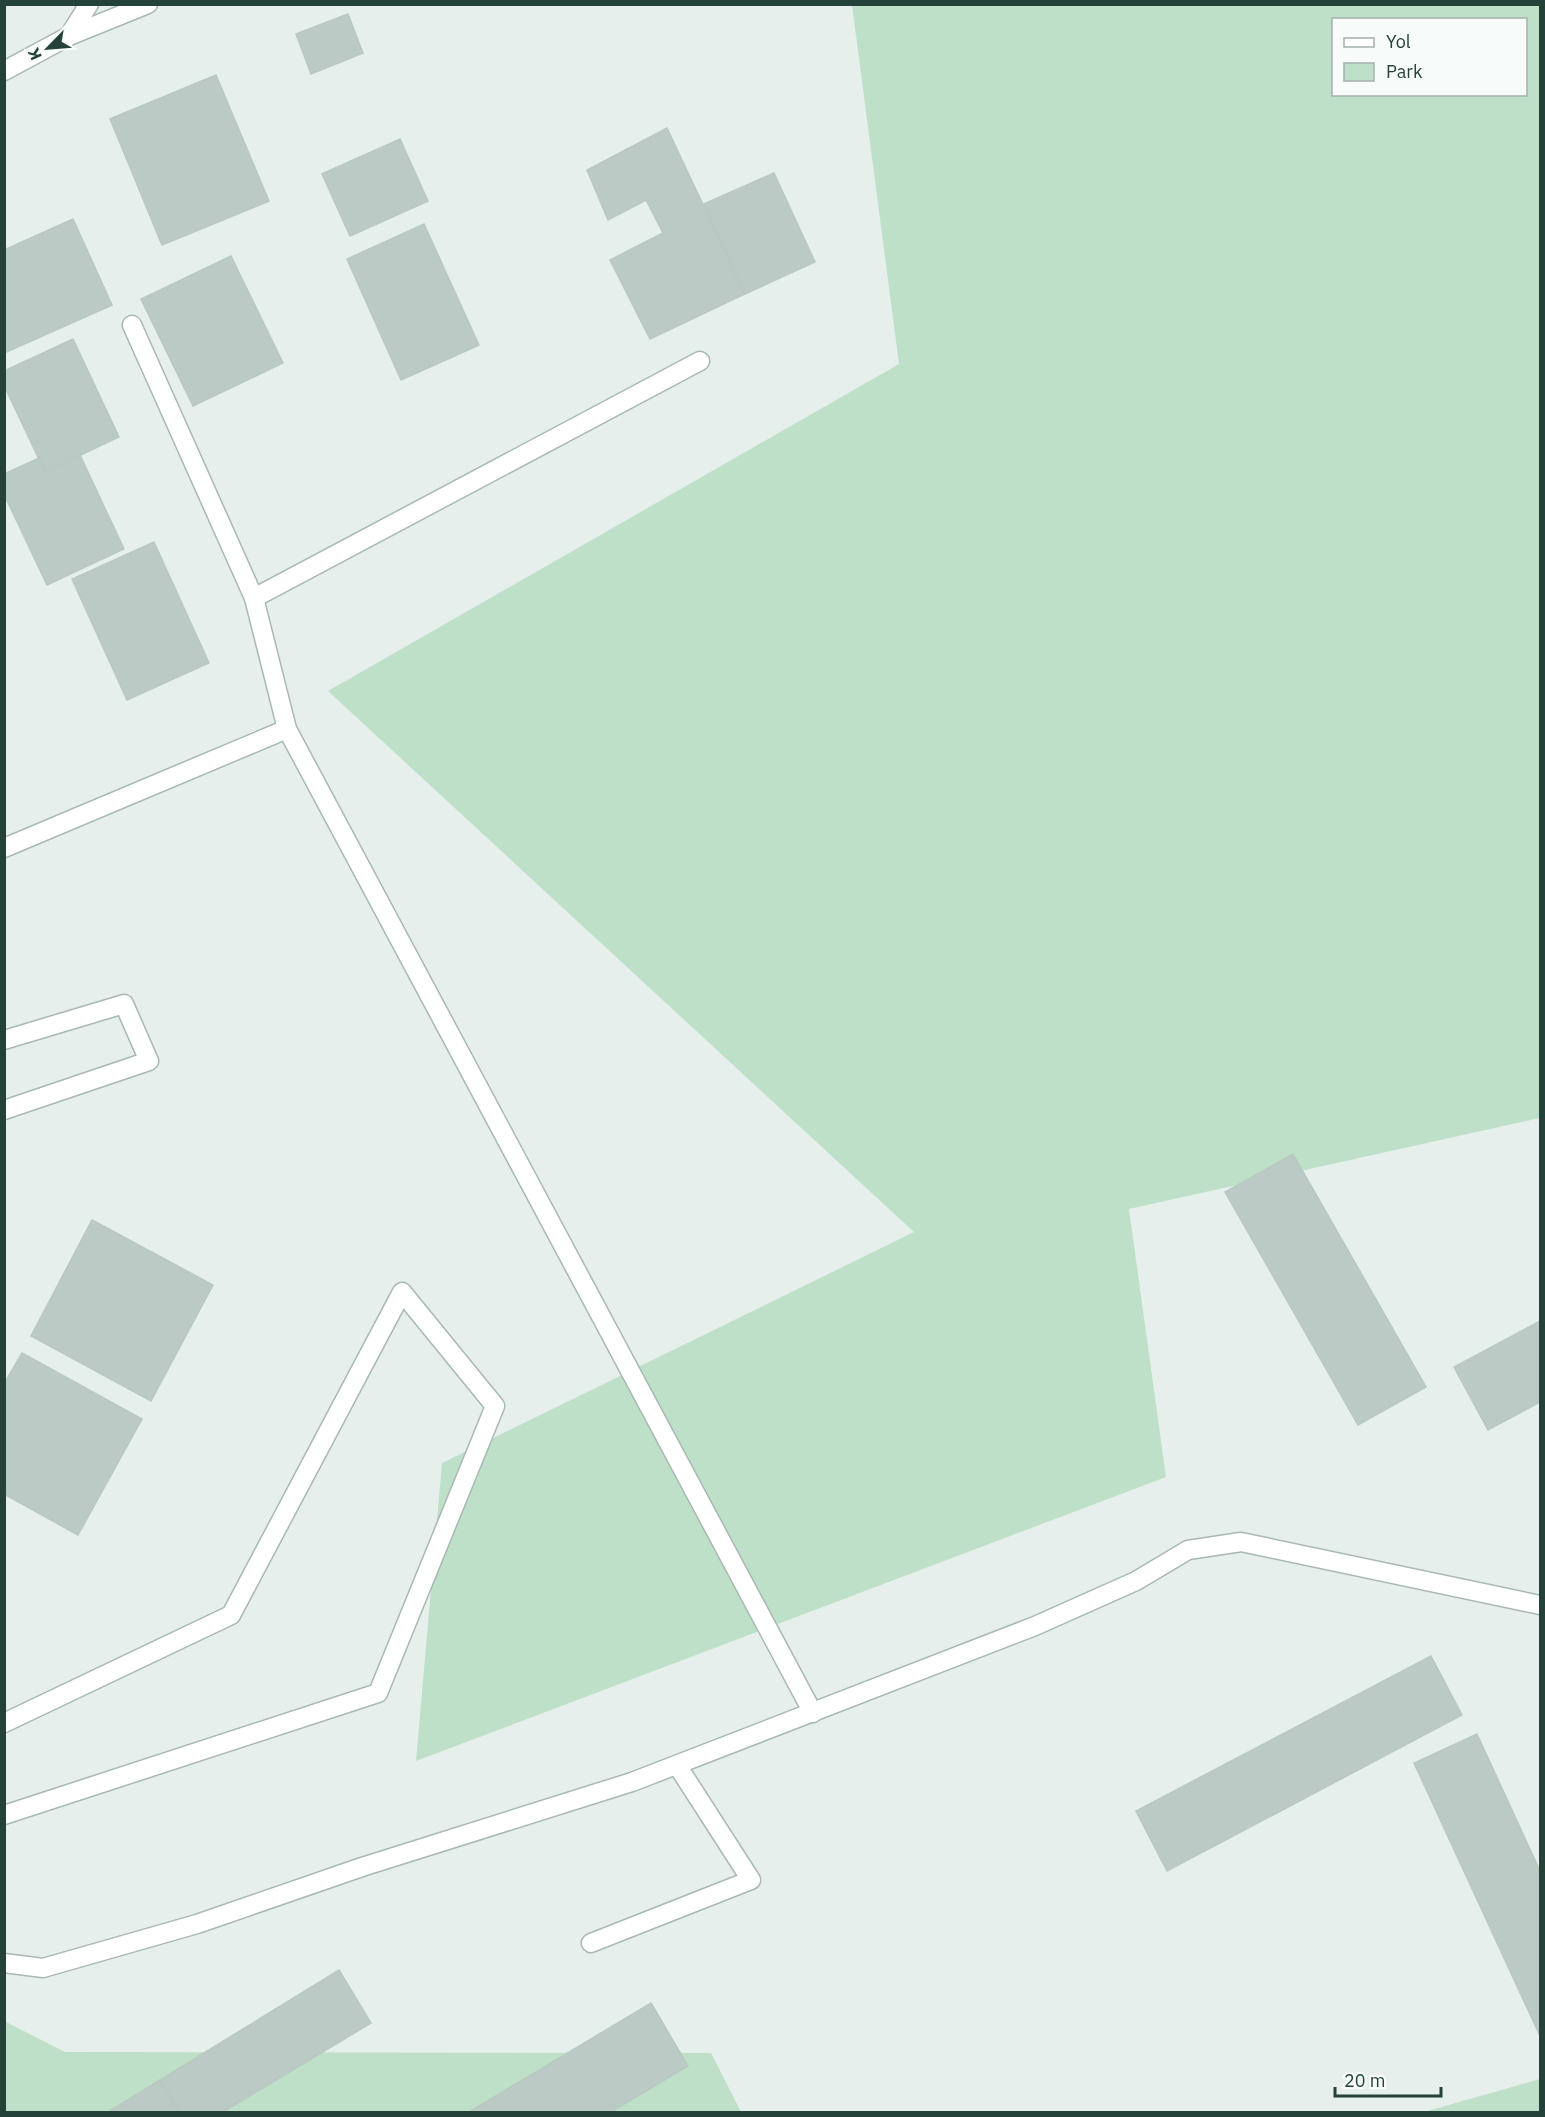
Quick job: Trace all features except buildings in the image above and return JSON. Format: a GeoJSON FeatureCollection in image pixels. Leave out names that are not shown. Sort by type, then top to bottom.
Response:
{"type":"FeatureCollection","features":[{"type":"Feature","properties":{"kind":"street"},"geometry":{"type":"LineString","coordinates":[[69,36],[89,4]]}},
{"type":"Feature","properties":{"kind":"street"},"geometry":{"type":"LineString","coordinates":[[4,71],[69,36],[148,4]]}},
{"type":"Feature","properties":{"kind":"street"},"geometry":{"type":"LineString","coordinates":[[132,325],[254,598],[287,729],[813,1713]]}},
{"type":"Feature","properties":{"kind":"street"},"geometry":{"type":"LineString","coordinates":[[254,598],[700,361]]}},
{"type":"Feature","properties":{"kind":"street"},"geometry":{"type":"LineString","coordinates":[[4,848],[287,729]]}},
{"type":"Feature","properties":{"kind":"street"},"geometry":{"type":"LineString","coordinates":[[4,1040],[124,1004],[149,1061],[4,1110]]}},
{"type":"Feature","properties":{"kind":"street"},"geometry":{"type":"LineString","coordinates":[[4,1723],[231,1615],[402,1292],[495,1406],[378,1694],[4,1815]]}},
{"type":"Feature","properties":{"kind":"street"},"geometry":{"type":"LineString","coordinates":[[4,1963],[43,1968],[198,1924],[362,1867],[632,1782],[1035,1626],[1136,1581],[1188,1550],[1241,1542],[1540,1605]]}},
{"type":"Feature","properties":{"kind":"street"},"geometry":{"type":"LineString","coordinates":[[591,1943],[751,1880],[677,1765]]}},
{"type":"Feature","properties":{"kind":"green space"},"geometry":{"type":"Polygon","coordinates":[[[852,5],[1540,5],[1540,1118],[1129,1209],[1166,1477],[416,1761],[442,1463],[914,1232],[328,691],[899,364],[852,5]]]}},
{"type":"Feature","properties":{"kind":"green space"},"geometry":{"type":"Polygon","coordinates":[[[4,2021],[65,2052],[711,2053],[741,2112],[5,2112],[4,2021]]]}},
{"type":"Feature","properties":{"kind":"green space"},"geometry":{"type":"Polygon","coordinates":[[[1540,2079],[1540,2112],[1424,2112],[1540,2079]]]}}]}
